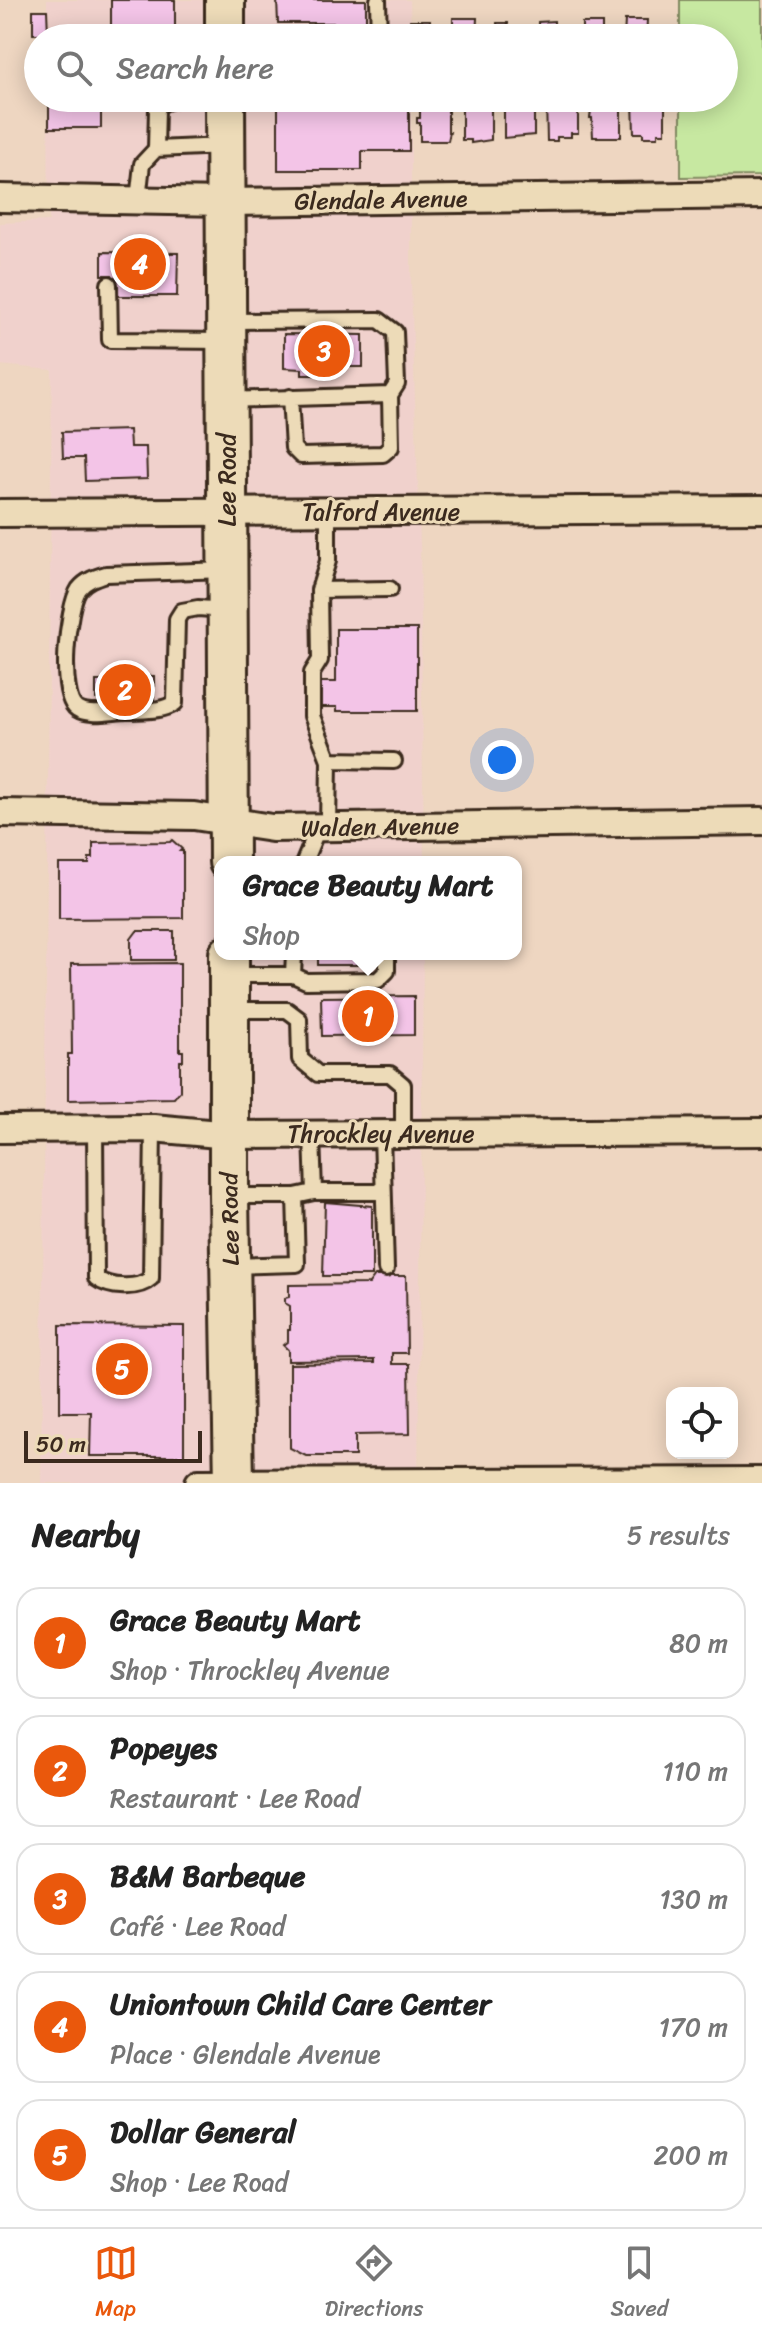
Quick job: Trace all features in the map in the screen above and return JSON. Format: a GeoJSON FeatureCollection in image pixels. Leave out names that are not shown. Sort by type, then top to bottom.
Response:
{"type":"FeatureCollection","features":[{"type":"Feature","properties":{"kind":"main road"},"geometry":{"type":"LineString","coordinates":[[225,0],[225,24]]}},
{"type":"Feature","properties":{"kind":"main road","name":"Lee Road"},"geometry":{"type":"LineString","coordinates":[[225,112],[229,856]]}},
{"type":"Feature","properties":{"kind":"main road","name":"Lee Road"},"geometry":{"type":"LineString","coordinates":[[229,980],[234,1483]]}},
{"type":"Feature","properties":{"kind":"street","name":"Glendale Avenue"},"geometry":{"type":"LineString","coordinates":[[0,198],[226,202],[762,195]]}},
{"type":"Feature","properties":{"kind":"street","name":"Talford Avenue"},"geometry":{"type":"LineString","coordinates":[[0,513],[762,509]]}},
{"type":"Feature","properties":{"kind":"street","name":"Walden Avenue"},"geometry":{"type":"LineString","coordinates":[[0,813],[194,816],[272,828],[762,821]]}},
{"type":"Feature","properties":{"kind":"street","name":"Throckley Avenue"},"geometry":{"type":"LineString","coordinates":[[0,1129],[153,1128],[229,1135],[762,1132]]}},
{"type":"Feature","properties":{"kind":"street"},"geometry":{"type":"LineString","coordinates":[[199,1483],[762,1481]]}},
{"type":"Feature","properties":{"kind":"lane"},"geometry":{"type":"LineString","coordinates":[[378,0],[379,24]]}},
{"type":"Feature","properties":{"kind":"lane"},"geometry":{"type":"LineString","coordinates":[[138,200],[142,164],[156,149],[157,112]]}},
{"type":"Feature","properties":{"kind":"lane"},"geometry":{"type":"LineString","coordinates":[[156,149],[225,146]]}},
{"type":"Feature","properties":{"kind":"lane"},"geometry":{"type":"LineString","coordinates":[[109,284],[110,340],[379,320],[395,332],[397,384],[390,395],[391,447],[383,454],[301,456],[293,448],[290,397]]}},
{"type":"Feature","properties":{"kind":"lane"},"geometry":{"type":"LineString","coordinates":[[227,400],[390,395]]}},
{"type":"Feature","properties":{"kind":"lane"},"geometry":{"type":"LineString","coordinates":[[307,856],[323,828],[329,760],[312,716],[312,673],[320,660],[319,590],[328,561],[328,512]]}},
{"type":"Feature","properties":{"kind":"lane"},"geometry":{"type":"LineString","coordinates":[[228,570],[106,574],[89,579],[78,590],[69,632],[65,661],[67,696],[78,709],[92,712],[165,709],[175,703],[177,619],[182,611],[198,608],[228,610]]}},
{"type":"Feature","properties":{"kind":"lane"},"geometry":{"type":"LineString","coordinates":[[319,590],[390,589]]}},
{"type":"Feature","properties":{"kind":"lane"},"geometry":{"type":"LineString","coordinates":[[329,760],[394,761]]}},
{"type":"Feature","properties":{"kind":"lane"},"geometry":{"type":"LineString","coordinates":[[293,975],[294,960]]}},
{"type":"Feature","properties":{"kind":"lane"},"geometry":{"type":"LineString","coordinates":[[229,980],[293,975],[306,981],[378,980],[387,971],[387,960]]}},
{"type":"Feature","properties":{"kind":"lane"},"geometry":{"type":"LineString","coordinates":[[229,980],[299,1019],[300,1059],[318,1074],[390,1074],[403,1085],[383,1192],[386,1269]]}},
{"type":"Feature","properties":{"kind":"lane"},"geometry":{"type":"LineString","coordinates":[[95,1128],[96,1278],[105,1286],[144,1284],[151,1278],[153,1128]]}},
{"type":"Feature","properties":{"kind":"lane"},"geometry":{"type":"LineString","coordinates":[[312,1135],[314,1192]]}},
{"type":"Feature","properties":{"kind":"lane"},"geometry":{"type":"LineString","coordinates":[[229,1196],[383,1192]]}},
{"type":"Feature","properties":{"kind":"lane"},"geometry":{"type":"LineString","coordinates":[[231,1266],[297,1264],[295,1196]]}},
{"type":"Feature","properties":{"kind":"shaded area"},"geometry":{"type":"Polygon","coordinates":[[[47,0],[410,0],[411,24],[47,24],[47,0]]]}},
{"type":"Feature","properties":{"kind":"shaded area"},"geometry":{"type":"Polygon","coordinates":[[[48,112],[411,112],[411,284],[420,544],[424,856],[214,856],[214,960],[423,960],[418,1483],[41,1483],[52,370],[0,365],[0,223],[49,221],[48,112]]]}},
{"type":"Feature","properties":{"kind":"green space"},"geometry":{"type":"Polygon","coordinates":[[[680,0],[762,0],[762,176],[681,177],[681,112],[738,112],[738,24],[680,24],[680,0]]]}},
{"type":"Feature","properties":{"kind":"building"},"geometry":{"type":"Polygon","coordinates":[[[111,0],[175,0],[175,24],[111,24],[111,0]]]}},
{"type":"Feature","properties":{"kind":"building"},"geometry":{"type":"Polygon","coordinates":[[[277,0],[366,0],[366,23],[278,23],[277,0]]]}},
{"type":"Feature","properties":{"kind":"building"},"geometry":{"type":"Polygon","coordinates":[[[33,10],[47,10],[48,24],[33,24],[33,10]]]}},
{"type":"Feature","properties":{"kind":"building"},"geometry":{"type":"Polygon","coordinates":[[[453,18],[477,18],[477,24],[453,24],[453,18]]]}},
{"type":"Feature","properties":{"kind":"building"},"geometry":{"type":"Polygon","coordinates":[[[410,20],[430,20],[430,24],[410,24],[410,20]]]}},
{"type":"Feature","properties":{"kind":"building"},"geometry":{"type":"Polygon","coordinates":[[[625,20],[647,20],[647,24],[625,24],[625,20]]]}},
{"type":"Feature","properties":{"kind":"building"},"geometry":{"type":"Polygon","coordinates":[[[49,112],[101,112],[101,128],[49,128],[49,112]]]}},
{"type":"Feature","properties":{"kind":"building"},"geometry":{"type":"Polygon","coordinates":[[[278,112],[409,112],[409,151],[362,151],[362,170],[278,170],[278,112]]]}},
{"type":"Feature","properties":{"kind":"building"},"geometry":{"type":"Polygon","coordinates":[[[420,112],[448,112],[448,141],[420,141],[417,118],[420,118],[420,112]]]}},
{"type":"Feature","properties":{"kind":"building"},"geometry":{"type":"Polygon","coordinates":[[[462,112],[491,112],[491,140],[471,143],[471,140],[462,140],[462,112]]]}},
{"type":"Feature","properties":{"kind":"building"},"geometry":{"type":"Polygon","coordinates":[[[504,112],[534,112],[534,135],[504,138],[504,112]]]}},
{"type":"Feature","properties":{"kind":"building"},"geometry":{"type":"Polygon","coordinates":[[[546,112],[578,112],[578,133],[571,133],[571,137],[557,137],[557,141],[547,141],[546,112]]]}},
{"type":"Feature","properties":{"kind":"building"},"geometry":{"type":"Polygon","coordinates":[[[591,112],[621,112],[621,137],[593,137],[591,112]]]}},
{"type":"Feature","properties":{"kind":"building"},"geometry":{"type":"Polygon","coordinates":[[[633,112],[665,112],[665,133],[658,133],[658,137],[643,137],[643,133],[634,133],[633,112]]]}},
{"type":"Feature","properties":{"kind":"building"},"geometry":{"type":"Polygon","coordinates":[[[102,252],[178,253],[177,296],[112,296],[112,275],[102,275],[102,252]]]}},
{"type":"Feature","properties":{"kind":"building"},"geometry":{"type":"Polygon","coordinates":[[[284,334],[363,335],[363,367],[321,367],[321,375],[302,375],[302,369],[284,368],[284,334]]]}},
{"type":"Feature","properties":{"kind":"building"},"geometry":{"type":"Polygon","coordinates":[[[129,430],[130,447],[146,447],[147,479],[85,481],[84,458],[63,458],[62,432],[129,430]]]}},
{"type":"Feature","properties":{"kind":"building"},"geometry":{"type":"Polygon","coordinates":[[[336,629],[417,629],[417,711],[337,711],[337,707],[316,707],[316,682],[336,682],[336,629]]]}},
{"type":"Feature","properties":{"kind":"building"},"geometry":{"type":"Polygon","coordinates":[[[132,676],[154,676],[154,704],[132,704],[130,699],[96,699],[96,681],[132,681],[132,676]]]}},
{"type":"Feature","properties":{"kind":"building"},"geometry":{"type":"Polygon","coordinates":[[[172,840],[183,851],[183,918],[59,919],[59,864],[89,864],[89,858],[93,858],[93,843],[172,840]]]}},
{"type":"Feature","properties":{"kind":"building"},"geometry":{"type":"Polygon","coordinates":[[[137,931],[174,931],[174,960],[131,960],[131,939],[137,931]]]}},
{"type":"Feature","properties":{"kind":"building"},"geometry":{"type":"Polygon","coordinates":[[[318,960],[357,960],[357,965],[318,965],[318,960]]]}},
{"type":"Feature","properties":{"kind":"building"},"geometry":{"type":"Polygon","coordinates":[[[180,963],[180,1051],[183,1051],[183,1061],[180,1061],[180,1091],[174,1098],[68,1100],[68,1054],[72,1054],[71,964],[180,963]]]}},
{"type":"Feature","properties":{"kind":"building"},"geometry":{"type":"Polygon","coordinates":[[[414,996],[414,1035],[322,1036],[321,997],[414,996]]]}},
{"type":"Feature","properties":{"kind":"building"},"geometry":{"type":"Polygon","coordinates":[[[325,1202],[372,1206],[372,1276],[323,1276],[325,1202]]]}},
{"type":"Feature","properties":{"kind":"building"},"geometry":{"type":"Polygon","coordinates":[[[375,1276],[406,1276],[407,1353],[392,1353],[392,1364],[409,1364],[410,1434],[355,1435],[355,1456],[306,1456],[290,1448],[290,1364],[374,1363],[374,1360],[288,1361],[288,1350],[283,1345],[288,1341],[290,1330],[290,1306],[285,1303],[285,1298],[289,1297],[289,1285],[369,1284],[375,1276]]]}},
{"type":"Feature","properties":{"kind":"building"},"geometry":{"type":"Polygon","coordinates":[[[60,1325],[184,1326],[184,1456],[90,1456],[91,1412],[60,1412],[60,1325]]]}},
{"type":"Feature","properties":{"kind":"place","name":"Uniontown Child Care Center"},"geometry":{"type":"Point","coordinates":[140,264]}},
{"type":"Feature","properties":{"kind":"place","name":"B&M Barbeque"},"geometry":{"type":"Point","coordinates":[324,351]}},
{"type":"Feature","properties":{"kind":"place","name":"Popeyes"},"geometry":{"type":"Point","coordinates":[125,690]}},
{"type":"Feature","properties":{"kind":"place","name":"Grace Beauty Mart"},"geometry":{"type":"Point","coordinates":[368,1016]}},
{"type":"Feature","properties":{"kind":"place","name":"Dollar General"},"geometry":{"type":"Point","coordinates":[122,1369]}}]}
